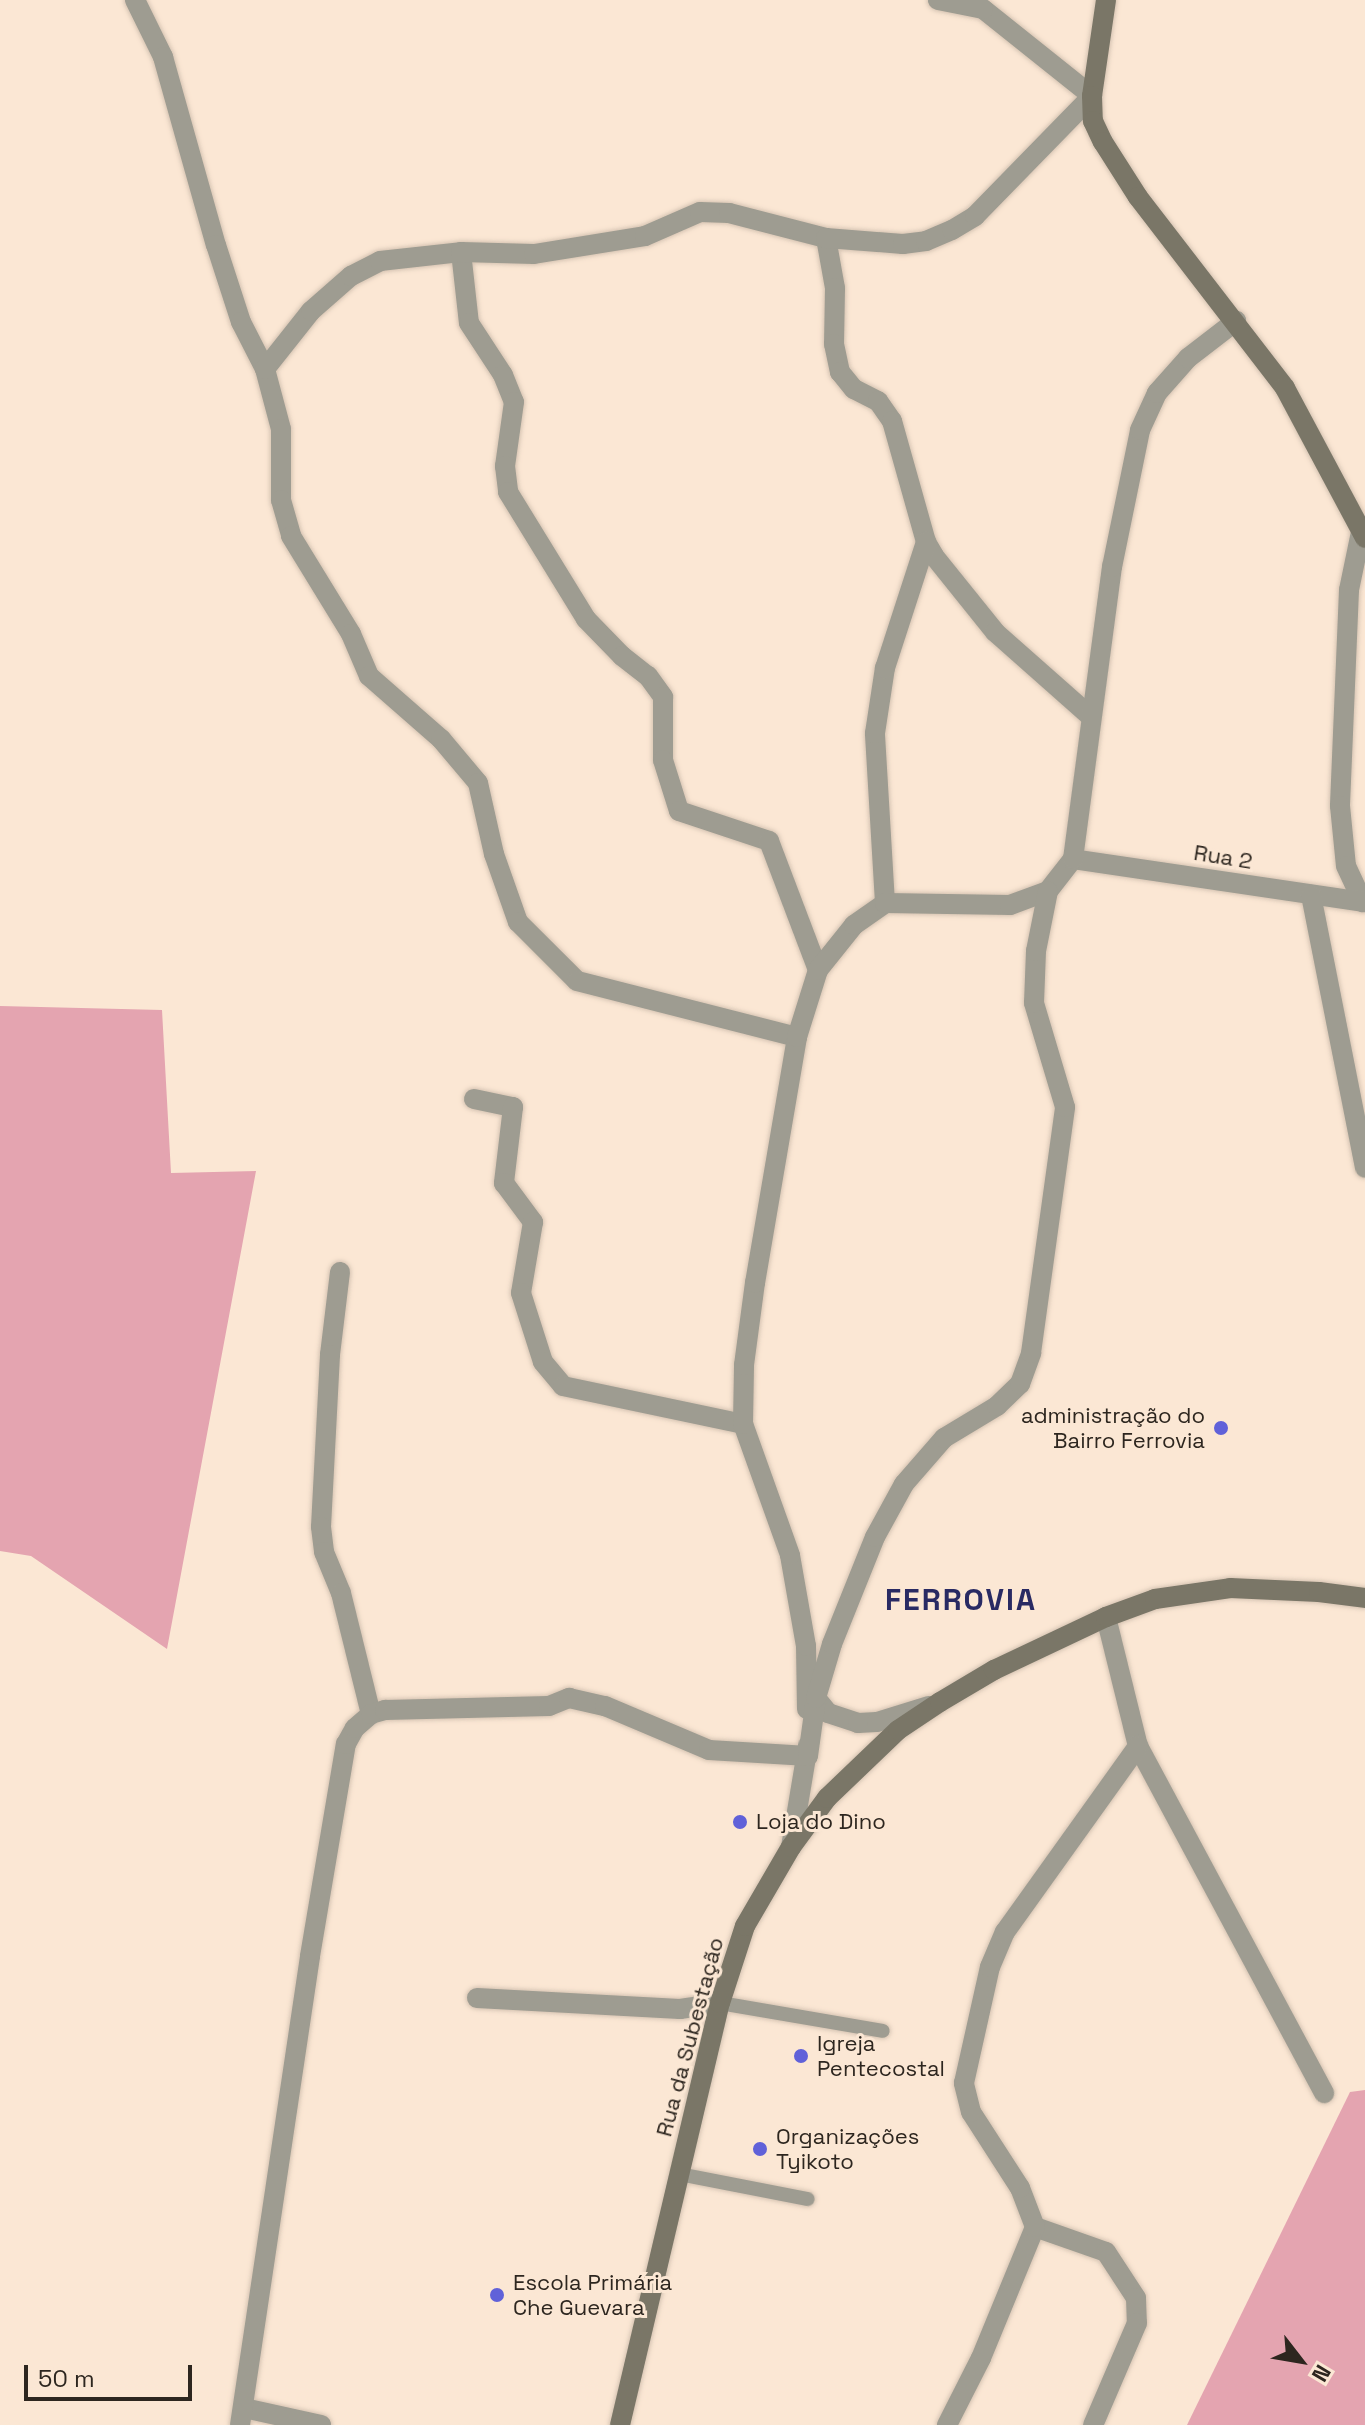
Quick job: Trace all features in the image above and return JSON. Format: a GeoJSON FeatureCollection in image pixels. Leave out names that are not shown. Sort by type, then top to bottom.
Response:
{"type":"FeatureCollection","features":[{"type":"Feature","properties":{"kind":"street"},"geometry":{"type":"LineString","coordinates":[[135,0],[163,57],[241,322],[265,369],[281,429],[281,500],[291,536],[351,634],[369,676],[441,739],[478,783],[494,854],[518,922],[577,981],[797,1037]]}},
{"type":"Feature","properties":{"kind":"street"},"geometry":{"type":"LineString","coordinates":[[938,0],[983,9],[1092,96]]}},
{"type":"Feature","properties":{"kind":"street"},"geometry":{"type":"LineString","coordinates":[[1106,0],[1092,96],[1093,121],[1131,186],[1285,388],[1363,535],[1349,590],[1340,806],[1346,866],[1364,902]]}},
{"type":"Feature","properties":{"kind":"street"},"geometry":{"type":"LineString","coordinates":[[265,369],[311,311],[351,276],[380,261],[461,252],[534,254],[557,251],[645,236],[700,212],[729,213],[826,238],[903,244],[926,241],[975,216],[1092,96]]}},
{"type":"Feature","properties":{"kind":"street"},"geometry":{"type":"LineString","coordinates":[[826,238],[835,288],[834,344],[840,372],[854,389],[878,401],[892,421],[926,542],[983,619],[1090,716]]}},
{"type":"Feature","properties":{"kind":"street"},"geometry":{"type":"LineString","coordinates":[[461,252],[469,323],[503,375],[514,402],[505,466],[508,492],[586,619],[622,656],[648,676],[663,697],[663,760],[679,811],[769,841],[818,970]]}},
{"type":"Feature","properties":{"kind":"street"},"geometry":{"type":"LineString","coordinates":[[791,1847],[816,1698],[832,1644],[875,1537],[904,1484],[944,1438],[997,1406],[1020,1384],[1031,1353],[1065,1107],[1034,1003],[1036,951],[1048,891],[1073,859],[1112,567],[1140,430],[1157,393],[1188,358],[1236,321]]}},
{"type":"Feature","properties":{"kind":"street"},"geometry":{"type":"LineString","coordinates":[[885,903],[875,733],[885,668],[926,542]]}},
{"type":"Feature","properties":{"kind":"street","name":"Rua 2"},"geometry":{"type":"LineString","coordinates":[[1073,859],[1364,902]]}},
{"type":"Feature","properties":{"kind":"street"},"geometry":{"type":"LineString","coordinates":[[808,1756],[806,1646],[790,1555],[743,1424],[744,1365],[755,1283],[797,1037],[818,970],[854,925],[885,903],[1010,905],[1048,891]]}},
{"type":"Feature","properties":{"kind":"street"},"geometry":{"type":"LineString","coordinates":[[1311,895],[1365,1168]]}},
{"type":"Feature","properties":{"kind":"street"},"geometry":{"type":"LineString","coordinates":[[474,1099],[513,1107],[504,1183],[533,1222],[521,1293],[543,1362],[563,1386],[743,1424]]}},
{"type":"Feature","properties":{"kind":"street"},"geometry":{"type":"LineString","coordinates":[[340,1272],[330,1355],[321,1527],[324,1552],[341,1593],[371,1714]]}},
{"type":"Feature","properties":{"kind":"street","name":"Rua da Subestação"},"geometry":{"type":"LineString","coordinates":[[620,2425],[720,2003],[745,1926],[791,1847],[827,1798],[898,1730],[940,1702],[994,1670],[1106,1617],[1155,1599],[1230,1588],[1319,1592],[1365,1598]]}},
{"type":"Feature","properties":{"kind":"street"},"geometry":{"type":"LineString","coordinates":[[1106,1617],[1138,1746],[1324,2093]]}},
{"type":"Feature","properties":{"kind":"street"},"geometry":{"type":"LineString","coordinates":[[321,2425],[242,2416],[308,1971],[346,1744],[355,1728],[371,1714],[489,1705],[549,1706],[569,1698],[605,1706],[709,1750],[808,1756]]}},
{"type":"Feature","properties":{"kind":"street"},"geometry":{"type":"LineString","coordinates":[[816,1698],[828,1713],[858,1723],[877,1722],[940,1702]]}},
{"type":"Feature","properties":{"kind":"street"},"geometry":{"type":"LineString","coordinates":[[947,2425],[981,2358],[1035,2227],[1020,2188],[971,2112],[964,2083],[990,1967],[1005,1932],[1138,1746]]}},
{"type":"Feature","properties":{"kind":"street"},"geometry":{"type":"LineString","coordinates":[[477,1998],[680,2009],[720,2003]]}},
{"type":"Feature","properties":{"kind":"street"},"geometry":{"type":"LineString","coordinates":[[1035,2227],[1106,2252],[1136,2298],[1137,2323],[1093,2425]]}},
{"type":"Feature","properties":{"kind":"lane"},"geometry":{"type":"LineString","coordinates":[[720,2003],[883,2031]]}},
{"type":"Feature","properties":{"kind":"lane"},"geometry":{"type":"LineString","coordinates":[[679,2174],[808,2199]]}},
{"type":"Feature","properties":{"kind":"shaded area"},"geometry":{"type":"Polygon","coordinates":[[[0,1006],[162,1010],[171,1173],[256,1171],[167,1649],[31,1556],[0,1551],[0,1006]]]}},
{"type":"Feature","properties":{"kind":"shaded area"},"geometry":{"type":"Polygon","coordinates":[[[1365,2090],[1365,2425],[1187,2425],[1350,2092],[1365,2090]]]}},
{"type":"Feature","properties":{"kind":"place","name":"administração do Bairro Ferrovia"},"geometry":{"type":"Point","coordinates":[1221,1428]}},
{"type":"Feature","properties":{"kind":"place","name":"Loja do Dino"},"geometry":{"type":"Point","coordinates":[740,1822]}},
{"type":"Feature","properties":{"kind":"place","name":"Igreja Pentecostal"},"geometry":{"type":"Point","coordinates":[801,2056]}},
{"type":"Feature","properties":{"kind":"place","name":"Organizações Tyikoto"},"geometry":{"type":"Point","coordinates":[760,2149]}},
{"type":"Feature","properties":{"kind":"place","name":"Escola Primária Che Guevara"},"geometry":{"type":"Point","coordinates":[497,2295]}},
{"type":"Feature","properties":{"kind":"district","name":"FERROVIA"},"geometry":{"type":"Point","coordinates":[961,1600]}}]}
